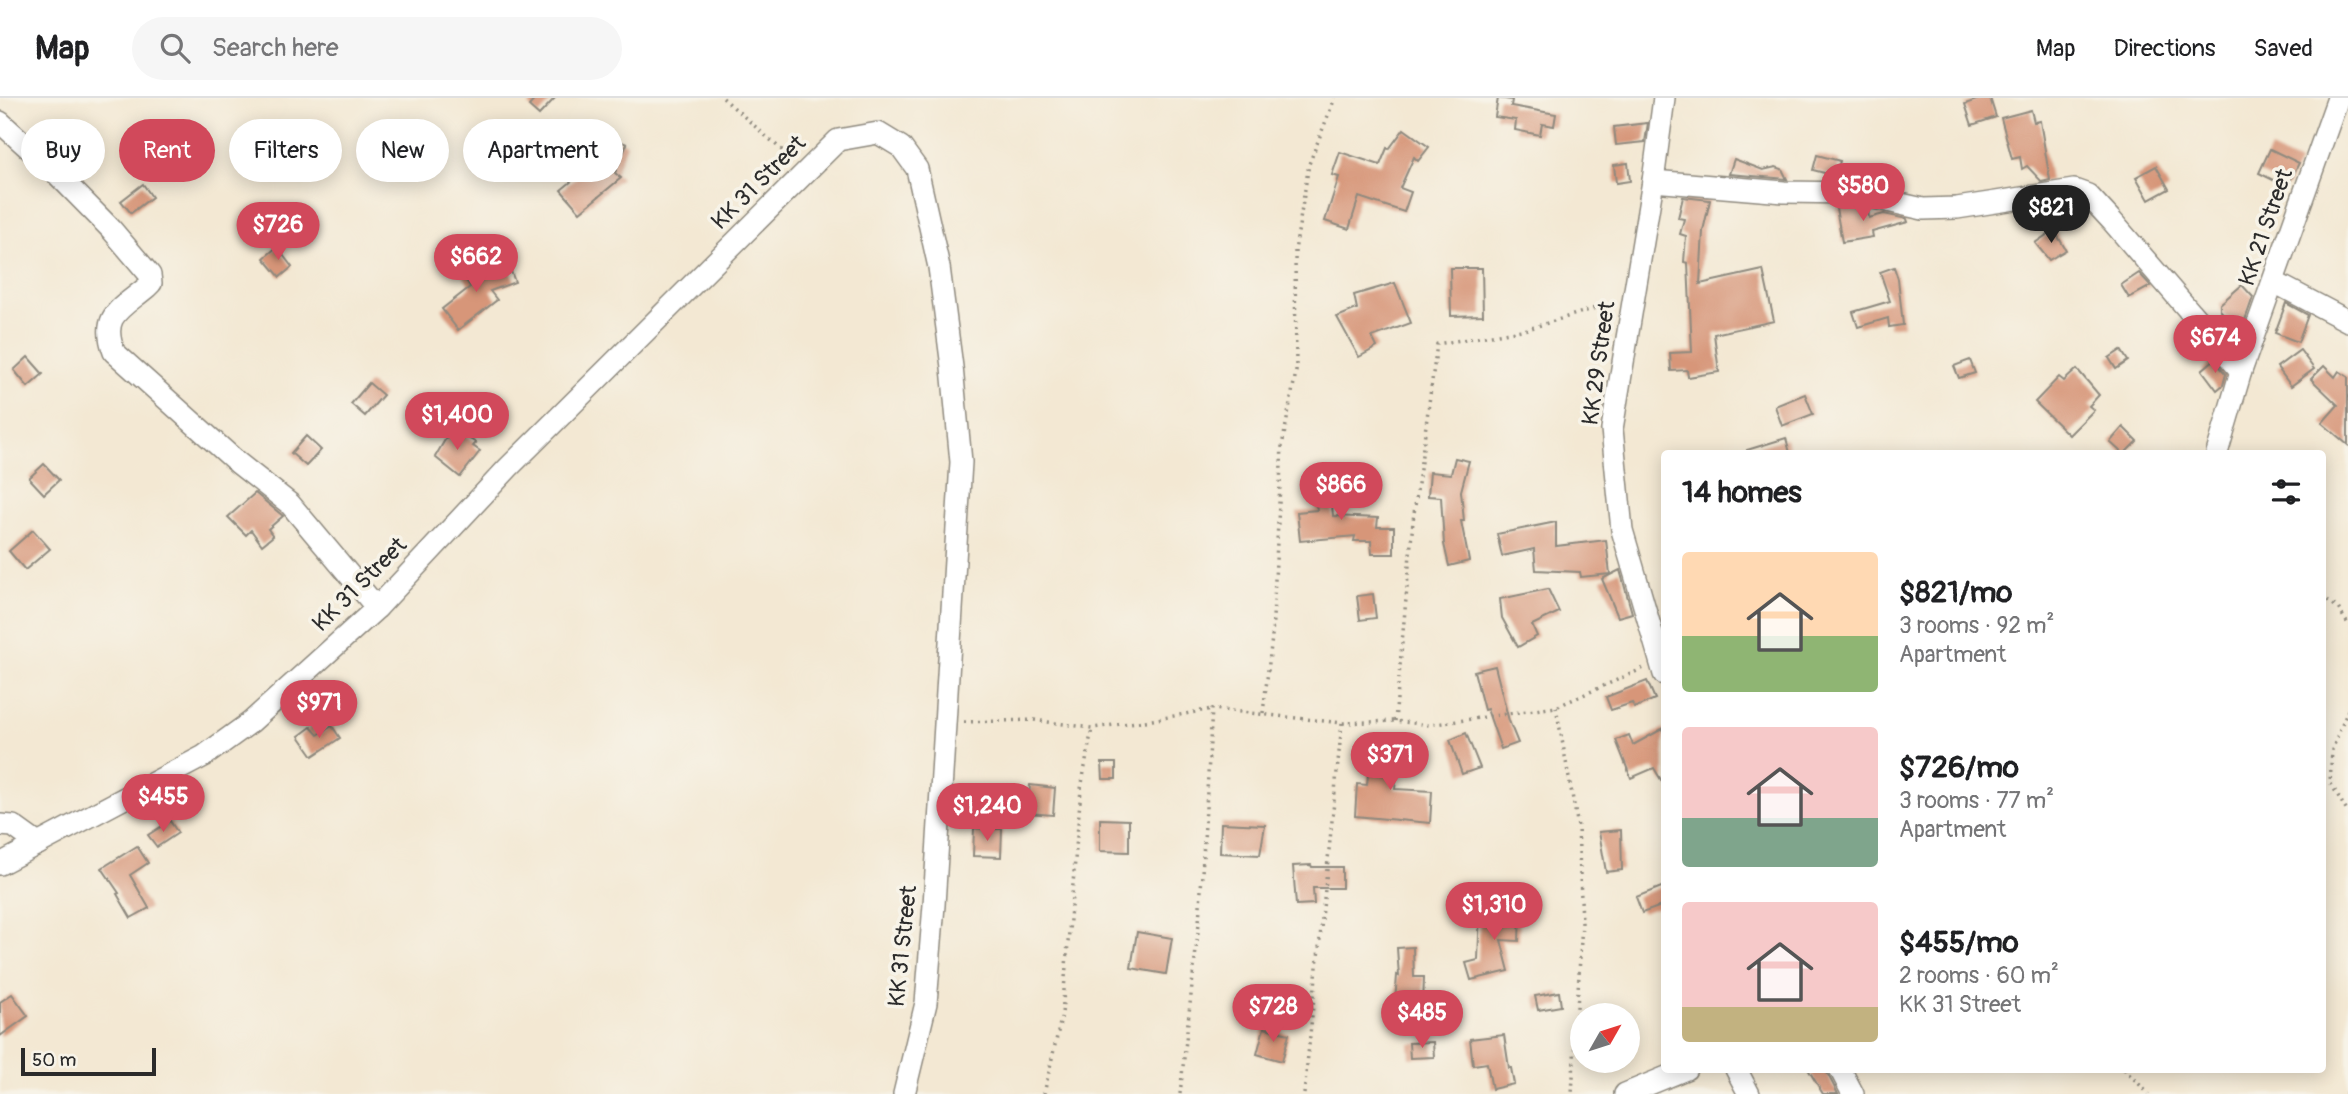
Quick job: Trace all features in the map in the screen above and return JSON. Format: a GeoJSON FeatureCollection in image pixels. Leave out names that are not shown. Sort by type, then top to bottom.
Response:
{"type":"FeatureCollection","features":[{"type":"Feature","properties":{"kind":"street","name":"KK 29 Street"},"geometry":{"type":"LineString","coordinates":[[1661,665],[1622,530],[1612,429],[1664,98]]}},
{"type":"Feature","properties":{"kind":"street","name":"KK 21 Street"},"geometry":{"type":"LineString","coordinates":[[2218,450],[2241,371],[2338,98]]}},
{"type":"Feature","properties":{"kind":"street"},"geometry":{"type":"LineString","coordinates":[[0,122],[54,171],[111,229],[150,275],[151,283],[113,316],[108,326],[108,337],[114,352],[238,463],[290,504],[377,608]]}},
{"type":"Feature","properties":{"kind":"street","name":"KK 31 Street"},"geometry":{"type":"LineString","coordinates":[[0,864],[213,749],[251,722],[377,608],[508,468],[838,139],[878,133],[901,147],[917,169],[939,267],[961,462],[926,1003],[904,1094]]}},
{"type":"Feature","properties":{"kind":"street"},"geometry":{"type":"LineString","coordinates":[[1653,181],[1784,192],[1852,193],[1923,209],[1957,208],[2074,190],[2088,195],[2112,221],[2241,371]]}},
{"type":"Feature","properties":{"kind":"street"},"geometry":{"type":"LineString","coordinates":[[2274,282],[2348,321]]}},
{"type":"Feature","properties":{"kind":"street"},"geometry":{"type":"LineString","coordinates":[[0,825],[13,826],[37,844]]}},
{"type":"Feature","properties":{"kind":"street"},"geometry":{"type":"LineString","coordinates":[[1625,1094],[1676,1073]]}},
{"type":"Feature","properties":{"kind":"street"},"geometry":{"type":"LineString","coordinates":[[1738,1073],[1749,1094]]}},
{"type":"Feature","properties":{"kind":"street"},"geometry":{"type":"LineString","coordinates":[[1842,1073],[1853,1094]]}},
{"type":"Feature","properties":{"kind":"path"},"geometry":{"type":"LineString","coordinates":[[723,98],[807,171]]}},
{"type":"Feature","properties":{"kind":"path"},"geometry":{"type":"LineString","coordinates":[[1263,713],[1272,637],[1282,446],[1296,372],[1295,251],[1309,164],[1335,98]]}},
{"type":"Feature","properties":{"kind":"path"},"geometry":{"type":"LineString","coordinates":[[1395,721],[1413,521],[1437,344],[1528,329],[1634,297]]}},
{"type":"Feature","properties":{"kind":"path"},"geometry":{"type":"LineString","coordinates":[[2326,599],[2338,608],[2348,624]]}},
{"type":"Feature","properties":{"kind":"path"},"geometry":{"type":"LineString","coordinates":[[945,723],[1034,720],[1092,727],[1212,709],[1342,723],[1395,721],[1429,724],[1556,707],[1661,668]]}},
{"type":"Feature","properties":{"kind":"path"},"geometry":{"type":"LineString","coordinates":[[1556,707],[1578,827],[1582,922],[1572,1094]]}},
{"type":"Feature","properties":{"kind":"path"},"geometry":{"type":"LineString","coordinates":[[1180,1094],[1199,923],[1212,709]]}},
{"type":"Feature","properties":{"kind":"path"},"geometry":{"type":"LineString","coordinates":[[2348,710],[2332,750],[2330,782],[2348,813]]}},
{"type":"Feature","properties":{"kind":"path"},"geometry":{"type":"LineString","coordinates":[[1304,1094],[1342,723]]}},
{"type":"Feature","properties":{"kind":"path"},"geometry":{"type":"LineString","coordinates":[[1044,1094],[1062,1014],[1078,816],[1092,727]]}},
{"type":"Feature","properties":{"kind":"path"},"geometry":{"type":"LineString","coordinates":[[2128,1073],[2149,1094]]}},
{"type":"Feature","properties":{"kind":"path"},"geometry":{"type":"LineString","coordinates":[[2346,1094],[2348,1088]]}},
{"type":"Feature","properties":{"kind":"building"},"geometry":{"type":"Polygon","coordinates":[[[536,98],[555,98],[539,115],[529,106],[536,98]]]}},
{"type":"Feature","properties":{"kind":"building"},"geometry":{"type":"Polygon","coordinates":[[[1498,98],[1512,100],[1511,106],[1556,114],[1554,126],[1542,124],[1540,135],[1515,130],[1516,120],[1495,117],[1498,98]]]}},
{"type":"Feature","properties":{"kind":"building"},"geometry":{"type":"Polygon","coordinates":[[[1990,98],[1996,117],[1972,125],[1965,104],[1990,98]]]}},
{"type":"Feature","properties":{"kind":"building"},"geometry":{"type":"Polygon","coordinates":[[[2031,110],[2034,122],[2040,121],[2050,180],[2042,182],[2027,166],[2022,169],[2020,157],[2012,159],[2001,118],[2031,110]]]}},
{"type":"Feature","properties":{"kind":"building"},"geometry":{"type":"Polygon","coordinates":[[[1648,123],[1645,142],[1616,145],[1614,127],[1648,123]]]}},
{"type":"Feature","properties":{"kind":"building"},"geometry":{"type":"Polygon","coordinates":[[[1404,129],[1429,147],[1418,161],[1414,157],[1400,188],[1411,192],[1404,212],[1359,197],[1349,229],[1325,221],[1339,177],[1332,175],[1340,152],[1380,165],[1387,148],[1389,149],[1404,129]]]}},
{"type":"Feature","properties":{"kind":"building"},"geometry":{"type":"Polygon","coordinates":[[[2270,149],[2299,163],[2287,187],[2259,173],[2270,149]]]}},
{"type":"Feature","properties":{"kind":"building"},"geometry":{"type":"Polygon","coordinates":[[[1817,155],[1840,161],[1836,176],[1813,170],[1817,155]]]}},
{"type":"Feature","properties":{"kind":"building"},"geometry":{"type":"Polygon","coordinates":[[[1734,159],[1763,170],[1776,167],[1782,169],[1787,179],[1729,174],[1734,159]]]}},
{"type":"Feature","properties":{"kind":"building"},"geometry":{"type":"Polygon","coordinates":[[[1628,163],[1630,181],[1616,183],[1614,165],[1628,163]]]}},
{"type":"Feature","properties":{"kind":"building"},"geometry":{"type":"Polygon","coordinates":[[[2156,166],[2169,189],[2149,200],[2136,177],[2156,166]]]}},
{"type":"Feature","properties":{"kind":"building"},"geometry":{"type":"Polygon","coordinates":[[[571,182],[616,182],[580,212],[561,190],[571,182]]]}},
{"type":"Feature","properties":{"kind":"building"},"geometry":{"type":"Polygon","coordinates":[[[143,184],[152,197],[131,213],[121,201],[143,184]]]}},
{"type":"Feature","properties":{"kind":"building"},"geometry":{"type":"Polygon","coordinates":[[[1683,197],[1710,200],[1703,231],[1700,284],[1763,270],[1774,321],[1714,334],[1719,372],[1688,377],[1687,370],[1671,371],[1670,353],[1692,352],[1688,263],[1684,262],[1686,236],[1680,234],[1684,219],[1678,218],[1683,197]]]}},
{"type":"Feature","properties":{"kind":"building"},"geometry":{"type":"Polygon","coordinates":[[[1850,206],[1868,210],[1869,218],[1884,214],[1907,219],[1908,222],[1872,232],[1873,237],[1842,242],[1836,208],[1850,206]]]}},
{"type":"Feature","properties":{"kind":"building"},"geometry":{"type":"Polygon","coordinates":[[[2054,230],[2066,250],[2049,260],[2035,243],[2054,230]]]}},
{"type":"Feature","properties":{"kind":"building"},"geometry":{"type":"Polygon","coordinates":[[[277,247],[292,267],[280,277],[264,258],[277,247]]]}},
{"type":"Feature","properties":{"kind":"building"},"geometry":{"type":"Polygon","coordinates":[[[463,259],[479,279],[509,266],[515,282],[490,291],[497,300],[458,330],[442,309],[470,287],[456,264],[463,259]]]}},
{"type":"Feature","properties":{"kind":"building"},"geometry":{"type":"Polygon","coordinates":[[[1894,267],[1898,279],[1903,325],[1889,327],[1888,318],[1858,327],[1853,312],[1890,301],[1880,272],[1894,267]]]}},
{"type":"Feature","properties":{"kind":"building"},"geometry":{"type":"Polygon","coordinates":[[[1450,268],[1482,268],[1483,315],[1451,316],[1450,268]]]}},
{"type":"Feature","properties":{"kind":"building"},"geometry":{"type":"Polygon","coordinates":[[[2139,273],[2151,286],[2129,298],[2121,285],[2139,273]]]}},
{"type":"Feature","properties":{"kind":"building"},"geometry":{"type":"Polygon","coordinates":[[[1395,283],[1411,323],[1372,337],[1377,347],[1359,357],[1337,317],[1357,309],[1354,295],[1395,283]]]}},
{"type":"Feature","properties":{"kind":"building"},"geometry":{"type":"Polygon","coordinates":[[[2242,285],[2253,297],[2245,320],[2236,328],[2220,310],[2220,304],[2242,285]]]}},
{"type":"Feature","properties":{"kind":"building"},"geometry":{"type":"Polygon","coordinates":[[[2286,303],[2308,315],[2298,342],[2275,333],[2286,303]]]}},
{"type":"Feature","properties":{"kind":"building"},"geometry":{"type":"Polygon","coordinates":[[[2121,350],[2128,361],[2116,369],[2109,358],[2121,350]]]}},
{"type":"Feature","properties":{"kind":"building"},"geometry":{"type":"Polygon","coordinates":[[[2300,350],[2314,369],[2291,386],[2277,367],[2300,350]]]}},
{"type":"Feature","properties":{"kind":"building"},"geometry":{"type":"Polygon","coordinates":[[[28,357],[43,374],[28,387],[14,370],[28,357]]]}},
{"type":"Feature","properties":{"kind":"building"},"geometry":{"type":"Polygon","coordinates":[[[1970,360],[1975,373],[1959,378],[1954,366],[1970,360]]]}},
{"type":"Feature","properties":{"kind":"building"},"geometry":{"type":"Polygon","coordinates":[[[2214,360],[2226,374],[2223,385],[2217,390],[2202,370],[2214,360]]]}},
{"type":"Feature","properties":{"kind":"building"},"geometry":{"type":"Polygon","coordinates":[[[2324,366],[2335,377],[2339,371],[2348,377],[2348,445],[2322,423],[2338,405],[2311,379],[2324,366]]]}},
{"type":"Feature","properties":{"kind":"building"},"geometry":{"type":"Polygon","coordinates":[[[2077,369],[2099,395],[2089,406],[2094,410],[2069,435],[2035,402],[2059,377],[2064,381],[2077,369]]]}},
{"type":"Feature","properties":{"kind":"building"},"geometry":{"type":"Polygon","coordinates":[[[369,383],[383,395],[365,416],[351,404],[369,383]]]}},
{"type":"Feature","properties":{"kind":"building"},"geometry":{"type":"Polygon","coordinates":[[[1805,394],[1813,414],[1782,426],[1775,406],[1805,394]]]}},
{"type":"Feature","properties":{"kind":"building"},"geometry":{"type":"Polygon","coordinates":[[[2123,427],[2137,441],[2128,450],[2119,450],[2110,442],[2123,427]]]}},
{"type":"Feature","properties":{"kind":"building"},"geometry":{"type":"Polygon","coordinates":[[[452,428],[476,443],[473,446],[480,451],[460,477],[435,457],[452,428]]]}},
{"type":"Feature","properties":{"kind":"building"},"geometry":{"type":"Polygon","coordinates":[[[306,436],[321,450],[306,466],[291,453],[306,436]]]}},
{"type":"Feature","properties":{"kind":"building"},"geometry":{"type":"Polygon","coordinates":[[[1786,438],[1789,450],[1747,450],[1786,438]]]}},
{"type":"Feature","properties":{"kind":"building"},"geometry":{"type":"Polygon","coordinates":[[[1455,458],[1469,461],[1461,491],[1464,521],[1461,521],[1469,561],[1449,566],[1444,544],[1441,497],[1428,496],[1430,472],[1451,474],[1455,458]]]}},
{"type":"Feature","properties":{"kind":"building"},"geometry":{"type":"Polygon","coordinates":[[[44,464],[59,480],[44,494],[29,478],[44,464]]]}},
{"type":"Feature","properties":{"kind":"building"},"geometry":{"type":"Polygon","coordinates":[[[1329,474],[1333,516],[1378,518],[1377,527],[1394,527],[1394,554],[1372,554],[1371,541],[1354,541],[1355,536],[1300,541],[1297,512],[1317,510],[1311,476],[1329,474]]]}},
{"type":"Feature","properties":{"kind":"building"},"geometry":{"type":"Polygon","coordinates":[[[255,493],[283,516],[268,529],[273,536],[262,545],[251,530],[246,535],[228,517],[255,493]]]}},
{"type":"Feature","properties":{"kind":"building"},"geometry":{"type":"Polygon","coordinates":[[[1556,522],[1556,546],[1606,540],[1610,574],[1581,577],[1580,572],[1536,570],[1534,549],[1502,556],[1497,534],[1556,522]]]}},
{"type":"Feature","properties":{"kind":"building"},"geometry":{"type":"Polygon","coordinates":[[[33,530],[50,549],[25,570],[9,551],[33,530]]]}},
{"type":"Feature","properties":{"kind":"building"},"geometry":{"type":"Polygon","coordinates":[[[1620,570],[1632,613],[1618,617],[1602,579],[1620,570]]]}},
{"type":"Feature","properties":{"kind":"building"},"geometry":{"type":"Polygon","coordinates":[[[1548,589],[1559,612],[1532,625],[1537,636],[1518,647],[1502,618],[1500,599],[1548,589]]]}},
{"type":"Feature","properties":{"kind":"building"},"geometry":{"type":"Polygon","coordinates":[[[1373,594],[1376,618],[1360,620],[1357,596],[1373,594]]]}},
{"type":"Feature","properties":{"kind":"building"},"geometry":{"type":"Polygon","coordinates":[[[1495,666],[1509,721],[1518,743],[1501,749],[1487,709],[1484,710],[1474,671],[1495,666]]]}},
{"type":"Feature","properties":{"kind":"building"},"geometry":{"type":"Polygon","coordinates":[[[1647,681],[1655,699],[1634,708],[1632,703],[1611,710],[1606,697],[1647,681]]]}},
{"type":"Feature","properties":{"kind":"building"},"geometry":{"type":"Polygon","coordinates":[[[332,726],[340,738],[313,756],[299,736],[311,727],[318,735],[332,726]]]}},
{"type":"Feature","properties":{"kind":"building"},"geometry":{"type":"Polygon","coordinates":[[[1661,730],[1661,780],[1654,768],[1631,778],[1616,740],[1629,735],[1633,745],[1661,730]]]}},
{"type":"Feature","properties":{"kind":"building"},"geometry":{"type":"Polygon","coordinates":[[[1466,733],[1480,768],[1462,774],[1450,740],[1466,733]]]}},
{"type":"Feature","properties":{"kind":"building"},"geometry":{"type":"Polygon","coordinates":[[[1371,747],[1399,750],[1395,789],[1432,791],[1430,823],[1355,816],[1357,784],[1367,785],[1371,747]]]}},
{"type":"Feature","properties":{"kind":"building"},"geometry":{"type":"Polygon","coordinates":[[[1102,763],[1116,763],[1116,779],[1103,779],[1102,763]]]}},
{"type":"Feature","properties":{"kind":"building"},"geometry":{"type":"Polygon","coordinates":[[[1030,785],[1055,788],[1053,815],[1027,813],[1030,785]]]}},
{"type":"Feature","properties":{"kind":"building"},"geometry":{"type":"Polygon","coordinates":[[[1100,819],[1129,820],[1129,852],[1100,851],[1100,819]]]}},
{"type":"Feature","properties":{"kind":"building"},"geometry":{"type":"Polygon","coordinates":[[[170,821],[178,833],[157,847],[148,835],[170,821]]]}},
{"type":"Feature","properties":{"kind":"building"},"geometry":{"type":"Polygon","coordinates":[[[1221,823],[1265,825],[1260,855],[1220,853],[1221,823]]]}},
{"type":"Feature","properties":{"kind":"building"},"geometry":{"type":"Polygon","coordinates":[[[974,828],[1002,829],[1001,857],[973,856],[974,828]]]}},
{"type":"Feature","properties":{"kind":"building"},"geometry":{"type":"Polygon","coordinates":[[[1621,830],[1622,870],[1606,872],[1599,832],[1621,830]]]}},
{"type":"Feature","properties":{"kind":"building"},"geometry":{"type":"Polygon","coordinates":[[[137,846],[148,863],[130,875],[149,908],[131,918],[117,894],[119,893],[102,868],[137,846]]]}},
{"type":"Feature","properties":{"kind":"building"},"geometry":{"type":"Polygon","coordinates":[[[1293,866],[1342,867],[1342,888],[1313,888],[1314,904],[1296,905],[1293,866]]]}},
{"type":"Feature","properties":{"kind":"building"},"geometry":{"type":"Polygon","coordinates":[[[1661,887],[1661,906],[1642,913],[1636,897],[1661,887]]]}},
{"type":"Feature","properties":{"kind":"building"},"geometry":{"type":"Polygon","coordinates":[[[1480,910],[1520,912],[1519,941],[1501,940],[1509,971],[1471,980],[1466,963],[1478,960],[1480,910]]]}},
{"type":"Feature","properties":{"kind":"building"},"geometry":{"type":"Polygon","coordinates":[[[1137,932],[1172,938],[1166,974],[1131,968],[1137,932]]]}},
{"type":"Feature","properties":{"kind":"building"},"geometry":{"type":"Polygon","coordinates":[[[1413,947],[1414,977],[1424,977],[1423,1006],[1395,1004],[1397,975],[1399,976],[1397,948],[1413,947]]]}},
{"type":"Feature","properties":{"kind":"building"},"geometry":{"type":"Polygon","coordinates":[[[1559,992],[1561,1006],[1538,1010],[1535,996],[1559,992]]]}},
{"type":"Feature","properties":{"kind":"building"},"geometry":{"type":"Polygon","coordinates":[[[12,994],[28,1016],[0,1036],[0,1002],[12,994]]]}},
{"type":"Feature","properties":{"kind":"building"},"geometry":{"type":"Polygon","coordinates":[[[1264,1028],[1289,1034],[1282,1061],[1257,1054],[1264,1028]]]}},
{"type":"Feature","properties":{"kind":"building"},"geometry":{"type":"Polygon","coordinates":[[[1504,1035],[1514,1084],[1492,1089],[1487,1063],[1473,1065],[1470,1039],[1504,1035]]]}},
{"type":"Feature","properties":{"kind":"building"},"geometry":{"type":"Polygon","coordinates":[[[1433,1042],[1434,1057],[1410,1058],[1409,1043],[1433,1042]]]}},
{"type":"Feature","properties":{"kind":"building"},"geometry":{"type":"Polygon","coordinates":[[[1810,1073],[1827,1073],[1838,1094],[1823,1094],[1810,1073]]]}}]}
